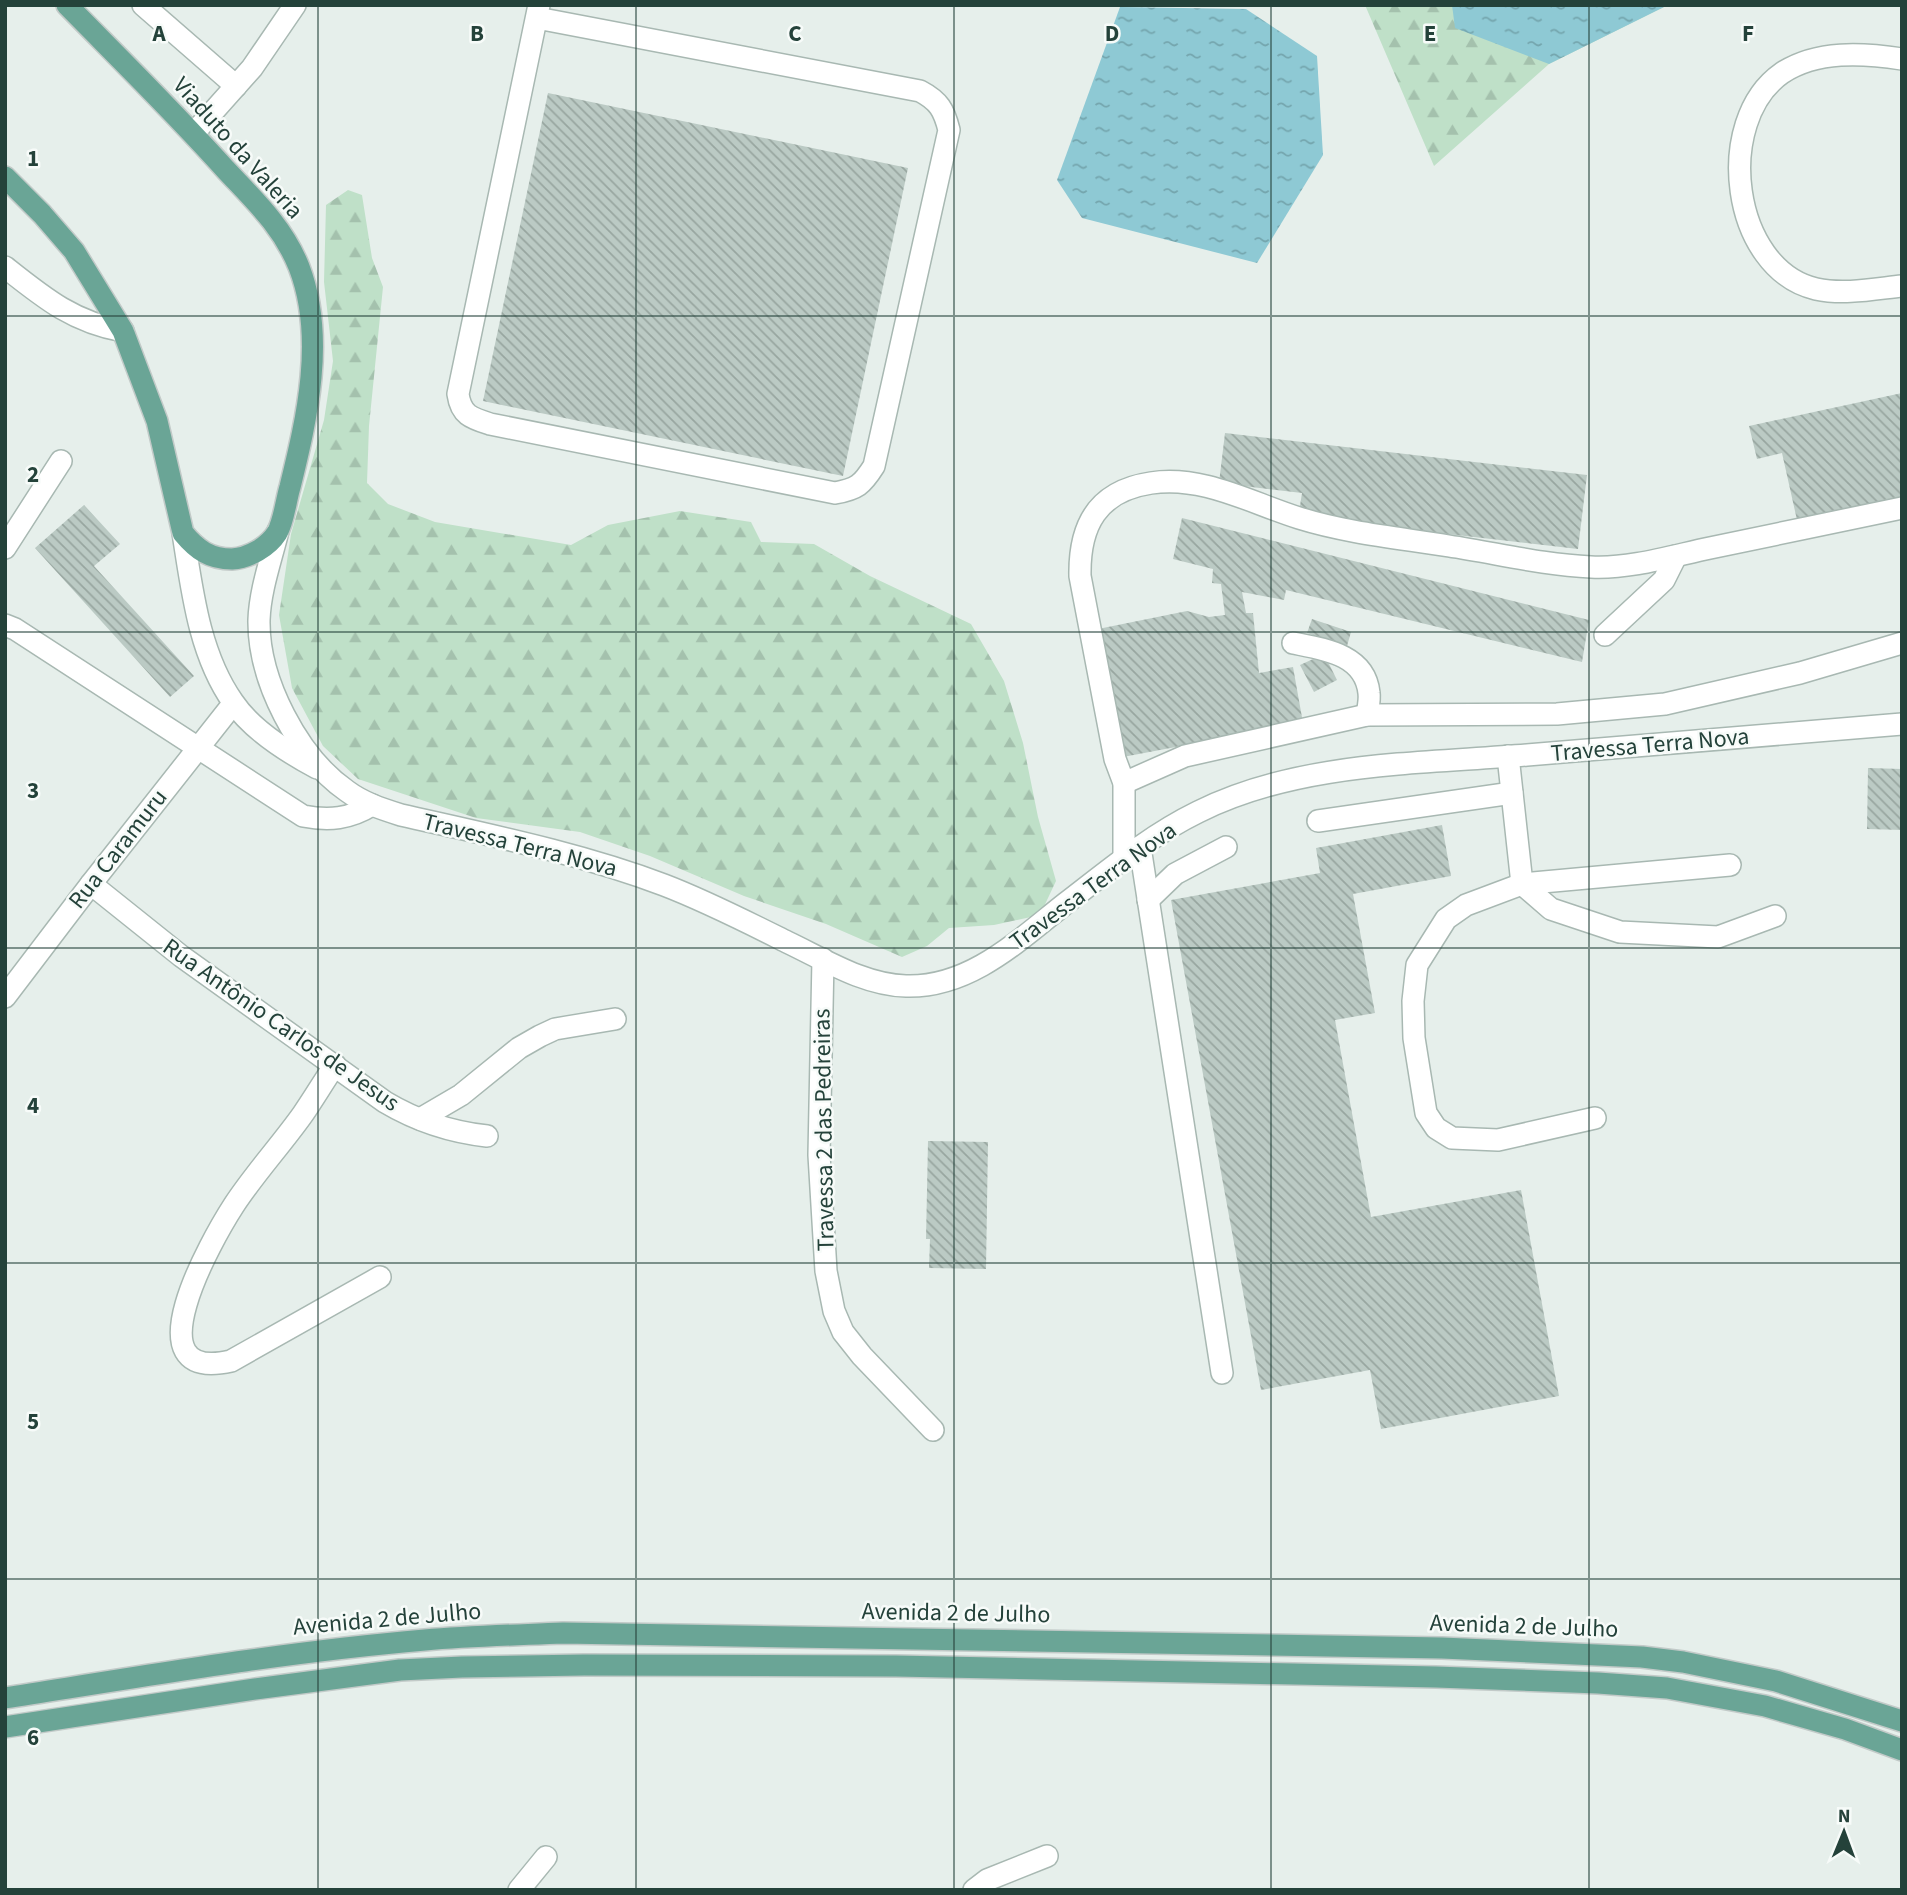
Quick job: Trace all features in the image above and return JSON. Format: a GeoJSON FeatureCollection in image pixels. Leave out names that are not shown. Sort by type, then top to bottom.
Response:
{"type":"FeatureCollection","features":[{"type":"Feature","properties":{"kind":"main road","name":"Viaduto da Valeria"},"geometry":{"type":"LineString","coordinates":[[67,5],[194,133],[281,230],[299,269],[310,315],[312,379],[303,432],[278,531]]}},
{"type":"Feature","properties":{"kind":"main road"},"geometry":{"type":"LineString","coordinates":[[5,177],[74,251],[123,331],[158,421],[183,533],[195,548],[207,555],[236,559],[253,554],[267,544],[278,531]]}},
{"type":"Feature","properties":{"kind":"main road","name":"Avenida 2 de Julho"},"geometry":{"type":"LineString","coordinates":[[5,1698],[259,1658],[362,1646],[464,1637],[563,1633],[1428,1648],[1642,1657],[1682,1662],[1776,1681],[1902,1721]]}},
{"type":"Feature","properties":{"kind":"main road"},"geometry":{"type":"LineString","coordinates":[[5,1727],[400,1670],[584,1665],[883,1666],[1436,1677],[1667,1688],[1777,1710],[1854,1732],[1902,1750]]}},
{"type":"Feature","properties":{"kind":"street"},"geometry":{"type":"LineString","coordinates":[[143,5],[236,86]]}},
{"type":"Feature","properties":{"kind":"street"},"geometry":{"type":"LineString","coordinates":[[194,133],[252,68],[295,5]]}},
{"type":"Feature","properties":{"kind":"street"},"geometry":{"type":"LineString","coordinates":[[538,12],[920,91],[936,99],[944,112],[949,130],[874,466],[864,481],[852,490],[835,493],[490,424],[472,419],[460,406],[458,394],[538,12]]}},
{"type":"Feature","properties":{"kind":"street"},"geometry":{"type":"LineString","coordinates":[[1902,59],[1868,54],[1837,55],[1807,62],[1784,72],[1764,89],[1747,116],[1738,164],[1743,202],[1757,241],[1770,259],[1788,276],[1815,289],[1846,292],[1902,286]]}},
{"type":"Feature","properties":{"kind":"street"},"geometry":{"type":"LineString","coordinates":[[5,267],[62,310],[84,321],[123,331]]}},
{"type":"Feature","properties":{"kind":"street"},"geometry":{"type":"LineString","coordinates":[[5,548],[61,461]]}},
{"type":"Feature","properties":{"kind":"street"},"geometry":{"type":"LineString","coordinates":[[1222,1373],[1149,900],[1132,852],[1124,783],[1115,759],[1080,576],[1080,551],[1094,513],[1114,495],[1151,483],[1173,482],[1221,490],[1299,518],[1352,530],[1593,568],[1676,556],[1902,508]]}},
{"type":"Feature","properties":{"kind":"street"},"geometry":{"type":"LineString","coordinates":[[278,531],[259,620],[266,672],[279,705],[295,734],[325,772]]}},
{"type":"Feature","properties":{"kind":"street"},"geometry":{"type":"LineString","coordinates":[[183,533],[192,595],[205,642],[233,704],[272,741],[325,772]]}},
{"type":"Feature","properties":{"kind":"street"},"geometry":{"type":"LineString","coordinates":[[1605,635],[1664,580],[1676,556]]}},
{"type":"Feature","properties":{"kind":"street"},"geometry":{"type":"LineString","coordinates":[[5,625],[303,816],[346,818],[372,805]]}},
{"type":"Feature","properties":{"kind":"street"},"geometry":{"type":"LineString","coordinates":[[1293,643],[1340,653],[1359,669],[1370,692],[1367,715]]}},
{"type":"Feature","properties":{"kind":"street"},"geometry":{"type":"LineString","coordinates":[[1124,783],[1185,755],[1367,715],[1557,714],[1665,704],[1800,673],[1902,643]]}},
{"type":"Feature","properties":{"kind":"street","name":"Rua Caramuru"},"geometry":{"type":"LineString","coordinates":[[5,996],[233,704]]}},
{"type":"Feature","properties":{"kind":"street","name":"Travessa Terra Nova"},"geometry":{"type":"LineString","coordinates":[[325,772],[347,791],[372,805],[401,815],[586,859],[629,872],[707,903],[865,978],[886,984],[923,985],[955,978],[1005,952],[1158,834],[1199,811],[1276,783],[1366,768],[1902,724]]}},
{"type":"Feature","properties":{"kind":"street"},"geometry":{"type":"LineString","coordinates":[[1508,756],[1522,884],[1551,909],[1620,932],[1717,937],[1775,916]]}},
{"type":"Feature","properties":{"kind":"street"},"geometry":{"type":"LineString","coordinates":[[1318,821],[1512,793]]}},
{"type":"Feature","properties":{"kind":"street"},"geometry":{"type":"LineString","coordinates":[[1149,900],[1175,874],[1226,847]]}},
{"type":"Feature","properties":{"kind":"street"},"geometry":{"type":"LineString","coordinates":[[1595,1118],[1498,1140],[1452,1138],[1436,1128],[1426,1113],[1414,1038],[1413,1001],[1417,965],[1446,919],[1466,905],[1522,884],[1730,865]]}},
{"type":"Feature","properties":{"kind":"street","name":"Rua Antônio Carlos de Jesus"},"geometry":{"type":"LineString","coordinates":[[91,884],[181,956],[385,1102],[419,1119],[466,1134],[486,1136]]}},
{"type":"Feature","properties":{"kind":"street","name":"Travessa 2 das Pedreiras"},"geometry":{"type":"LineString","coordinates":[[822,959],[819,1155],[826,1271],[834,1311],[843,1332],[862,1356],[933,1430]]}},
{"type":"Feature","properties":{"kind":"street"},"geometry":{"type":"LineString","coordinates":[[419,1119],[452,1101],[519,1048],[540,1036],[555,1029],[615,1019]]}},
{"type":"Feature","properties":{"kind":"street"},"geometry":{"type":"LineString","coordinates":[[335,1065],[302,1116],[234,1206],[201,1267],[181,1325],[183,1350],[190,1359],[203,1364],[231,1360],[380,1277]]}},
{"type":"Feature","properties":{"kind":"street"},"geometry":{"type":"LineString","coordinates":[[519,1890],[546,1857]]}},
{"type":"Feature","properties":{"kind":"street"},"geometry":{"type":"LineString","coordinates":[[974,1890],[987,1880],[1047,1857]]}},
{"type":"Feature","properties":{"kind":"green space"},"geometry":{"type":"Polygon","coordinates":[[[1365,5],[1668,5],[1549,64],[1434,166],[1365,5]]]}},
{"type":"Feature","properties":{"kind":"green space"},"geometry":{"type":"Polygon","coordinates":[[[348,190],[362,195],[372,258],[383,287],[369,426],[367,483],[388,504],[435,522],[571,545],[608,525],[680,511],[751,522],[761,542],[814,544],[870,576],[971,624],[1004,681],[1023,743],[1038,817],[1056,881],[1040,915],[994,925],[949,928],[927,946],[902,957],[826,924],[744,896],[650,856],[580,832],[476,818],[358,779],[323,746],[292,688],[279,615],[291,534],[324,420],[333,361],[324,282],[326,205],[348,190]]]}},
{"type":"Feature","properties":{"kind":"water"},"geometry":{"type":"Polygon","coordinates":[[[1452,5],[1668,5],[1549,64],[1455,28],[1452,5]]]}},
{"type":"Feature","properties":{"kind":"water"},"geometry":{"type":"Polygon","coordinates":[[[1120,7],[1246,9],[1317,56],[1323,155],[1257,263],[1082,218],[1057,180],[1120,7]]]}},
{"type":"Feature","properties":{"kind":"building"},"geometry":{"type":"Polygon","coordinates":[[[548,93],[908,168],[843,476],[483,401],[548,93]]]}},
{"type":"Feature","properties":{"kind":"building"},"geometry":{"type":"Polygon","coordinates":[[[1902,393],[1902,497],[1797,520],[1782,453],[1757,459],[1749,426],[1902,393]]]}},
{"type":"Feature","properties":{"kind":"building"},"geometry":{"type":"Polygon","coordinates":[[[1225,433],[1587,475],[1578,549],[1326,520],[1299,512],[1302,493],[1219,483],[1225,433]]]}},
{"type":"Feature","properties":{"kind":"building"},"geometry":{"type":"Polygon","coordinates":[[[84,505],[120,544],[94,566],[194,676],[170,697],[35,548],[84,505]]]}},
{"type":"Feature","properties":{"kind":"building"},"geometry":{"type":"Polygon","coordinates":[[[1182,518],[1589,620],[1582,662],[1286,590],[1284,600],[1242,592],[1246,613],[1253,613],[1259,673],[1293,667],[1303,723],[1123,757],[1098,629],[1187,611],[1209,617],[1225,615],[1221,584],[1212,583],[1213,569],[1173,559],[1182,518]]]}},
{"type":"Feature","properties":{"kind":"building"},"geometry":{"type":"Polygon","coordinates":[[[1312,619],[1351,632],[1347,646],[1307,633],[1312,619]]]}},
{"type":"Feature","properties":{"kind":"building"},"geometry":{"type":"Polygon","coordinates":[[[1324,654],[1337,680],[1314,692],[1300,665],[1324,654]]]}},
{"type":"Feature","properties":{"kind":"building"},"geometry":{"type":"Polygon","coordinates":[[[1868,768],[1902,769],[1902,830],[1867,829],[1868,768]]]}},
{"type":"Feature","properties":{"kind":"building"},"geometry":{"type":"Polygon","coordinates":[[[1442,825],[1451,876],[1353,894],[1375,1013],[1335,1020],[1371,1217],[1521,1190],[1559,1396],[1381,1429],[1370,1370],[1261,1390],[1171,900],[1320,873],[1316,848],[1442,825]]]}},
{"type":"Feature","properties":{"kind":"building"},"geometry":{"type":"Polygon","coordinates":[[[928,1141],[988,1142],[986,1269],[929,1268],[930,1239],[926,1239],[928,1141]]]}}]}
